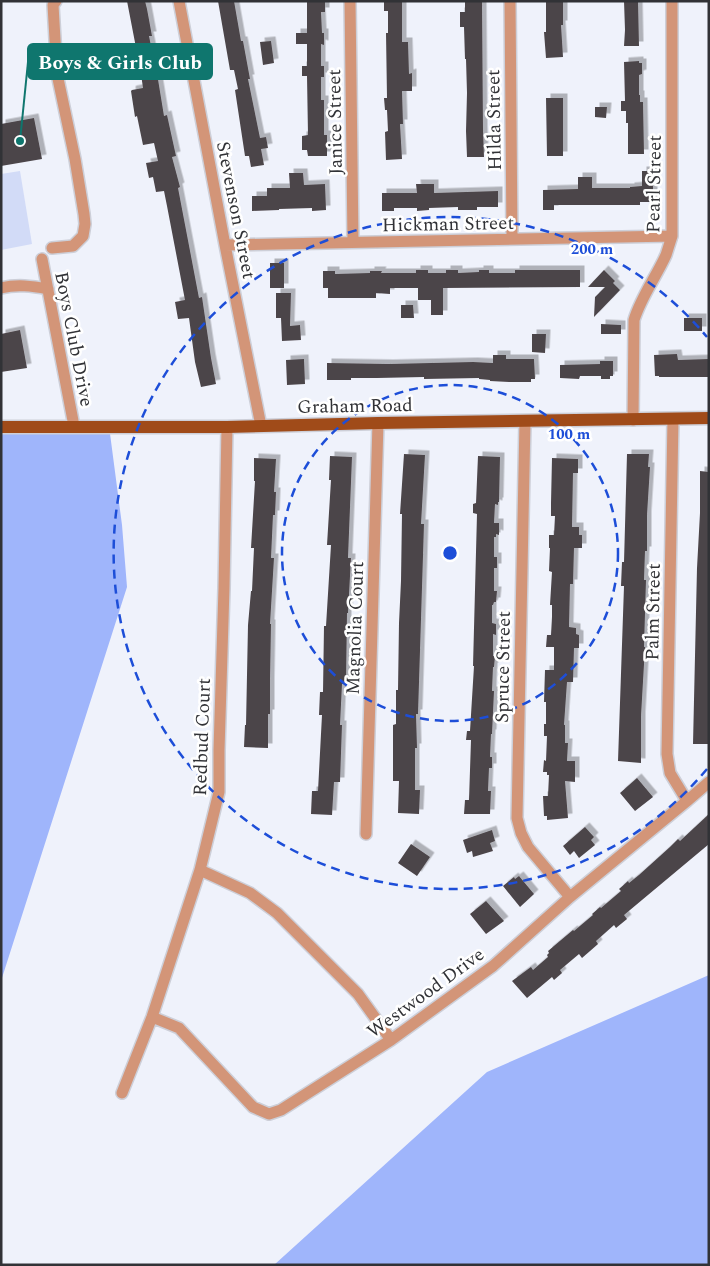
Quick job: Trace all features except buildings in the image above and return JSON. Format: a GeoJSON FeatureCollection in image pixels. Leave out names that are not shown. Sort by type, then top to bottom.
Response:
{"type":"FeatureCollection","features":[{"type":"Feature","properties":{"kind":"main road","name":"Graham Road"},"geometry":{"type":"LineString","coordinates":[[2,424],[227,427],[709,418]]}},
{"type":"Feature","properties":{"kind":"street"},"geometry":{"type":"LineString","coordinates":[[52,248],[73,246],[83,236],[85,224],[75,160],[57,74],[53,5],[56,1]]}},
{"type":"Feature","properties":{"kind":"street","name":"Stevenson Street"},"geometry":{"type":"LineString","coordinates":[[179,1],[261,426]]}},
{"type":"Feature","properties":{"kind":"street","name":"Janice Street"},"geometry":{"type":"LineString","coordinates":[[350,1],[354,242]]}},
{"type":"Feature","properties":{"kind":"street","name":"Hilda Street"},"geometry":{"type":"LineString","coordinates":[[510,1],[512,239]]}},
{"type":"Feature","properties":{"kind":"street","name":"Pearl Street"},"geometry":{"type":"LineString","coordinates":[[632,420],[634,320],[666,254],[672,236],[672,1]]}},
{"type":"Feature","properties":{"kind":"street","name":"Hickman Street"},"geometry":{"type":"LineString","coordinates":[[225,245],[672,236]]}},
{"type":"Feature","properties":{"kind":"street","name":"Boys Club Drive"},"geometry":{"type":"LineString","coordinates":[[42,259],[74,426]]}},
{"type":"Feature","properties":{"kind":"street"},"geometry":{"type":"LineString","coordinates":[[1,288],[31,286],[48,289]]}},
{"type":"Feature","properties":{"kind":"street","name":"Palm Street"},"geometry":{"type":"LineString","coordinates":[[673,419],[667,754],[670,773],[687,801]]}},
{"type":"Feature","properties":{"kind":"street","name":"Spruce Street"},"geometry":{"type":"LineString","coordinates":[[525,421],[517,818],[528,848],[570,897]]}},
{"type":"Feature","properties":{"kind":"street","name":"Magnolia Court"},"geometry":{"type":"LineString","coordinates":[[366,834],[378,423]]}},
{"type":"Feature","properties":{"kind":"street","name":"Redbud Court"},"geometry":{"type":"LineString","coordinates":[[122,1093],[152,1017],[200,870],[219,792],[228,453],[227,427]]}},
{"type":"Feature","properties":{"kind":"street","name":"Westwood Drive"},"geometry":{"type":"LineString","coordinates":[[152,1017],[179,1028],[253,1107],[269,1114],[281,1110],[391,1040],[493,966],[570,897],[709,782]]}},
{"type":"Feature","properties":{"kind":"street"},"geometry":{"type":"LineString","coordinates":[[200,870],[250,892],[276,913],[358,994],[391,1040]]}},
{"type":"Feature","properties":{"kind":"shaded area"},"geometry":{"type":"Polygon","coordinates":[[[20,171],[32,244],[1,250],[1,174],[20,171]]]}},
{"type":"Feature","properties":{"kind":"shaded area"},"geometry":{"type":"Polygon","coordinates":[[[109,426],[122,525],[127,587],[1,981],[1,427],[109,426]]]}},
{"type":"Feature","properties":{"kind":"shaded area"},"geometry":{"type":"Polygon","coordinates":[[[709,975],[709,1265],[274,1265],[487,1072],[709,975]]]}},
{"type":"Feature","properties":{"kind":"place","name":"Boys & Girls Club"},"geometry":{"type":"Point","coordinates":[20,141]}}]}
